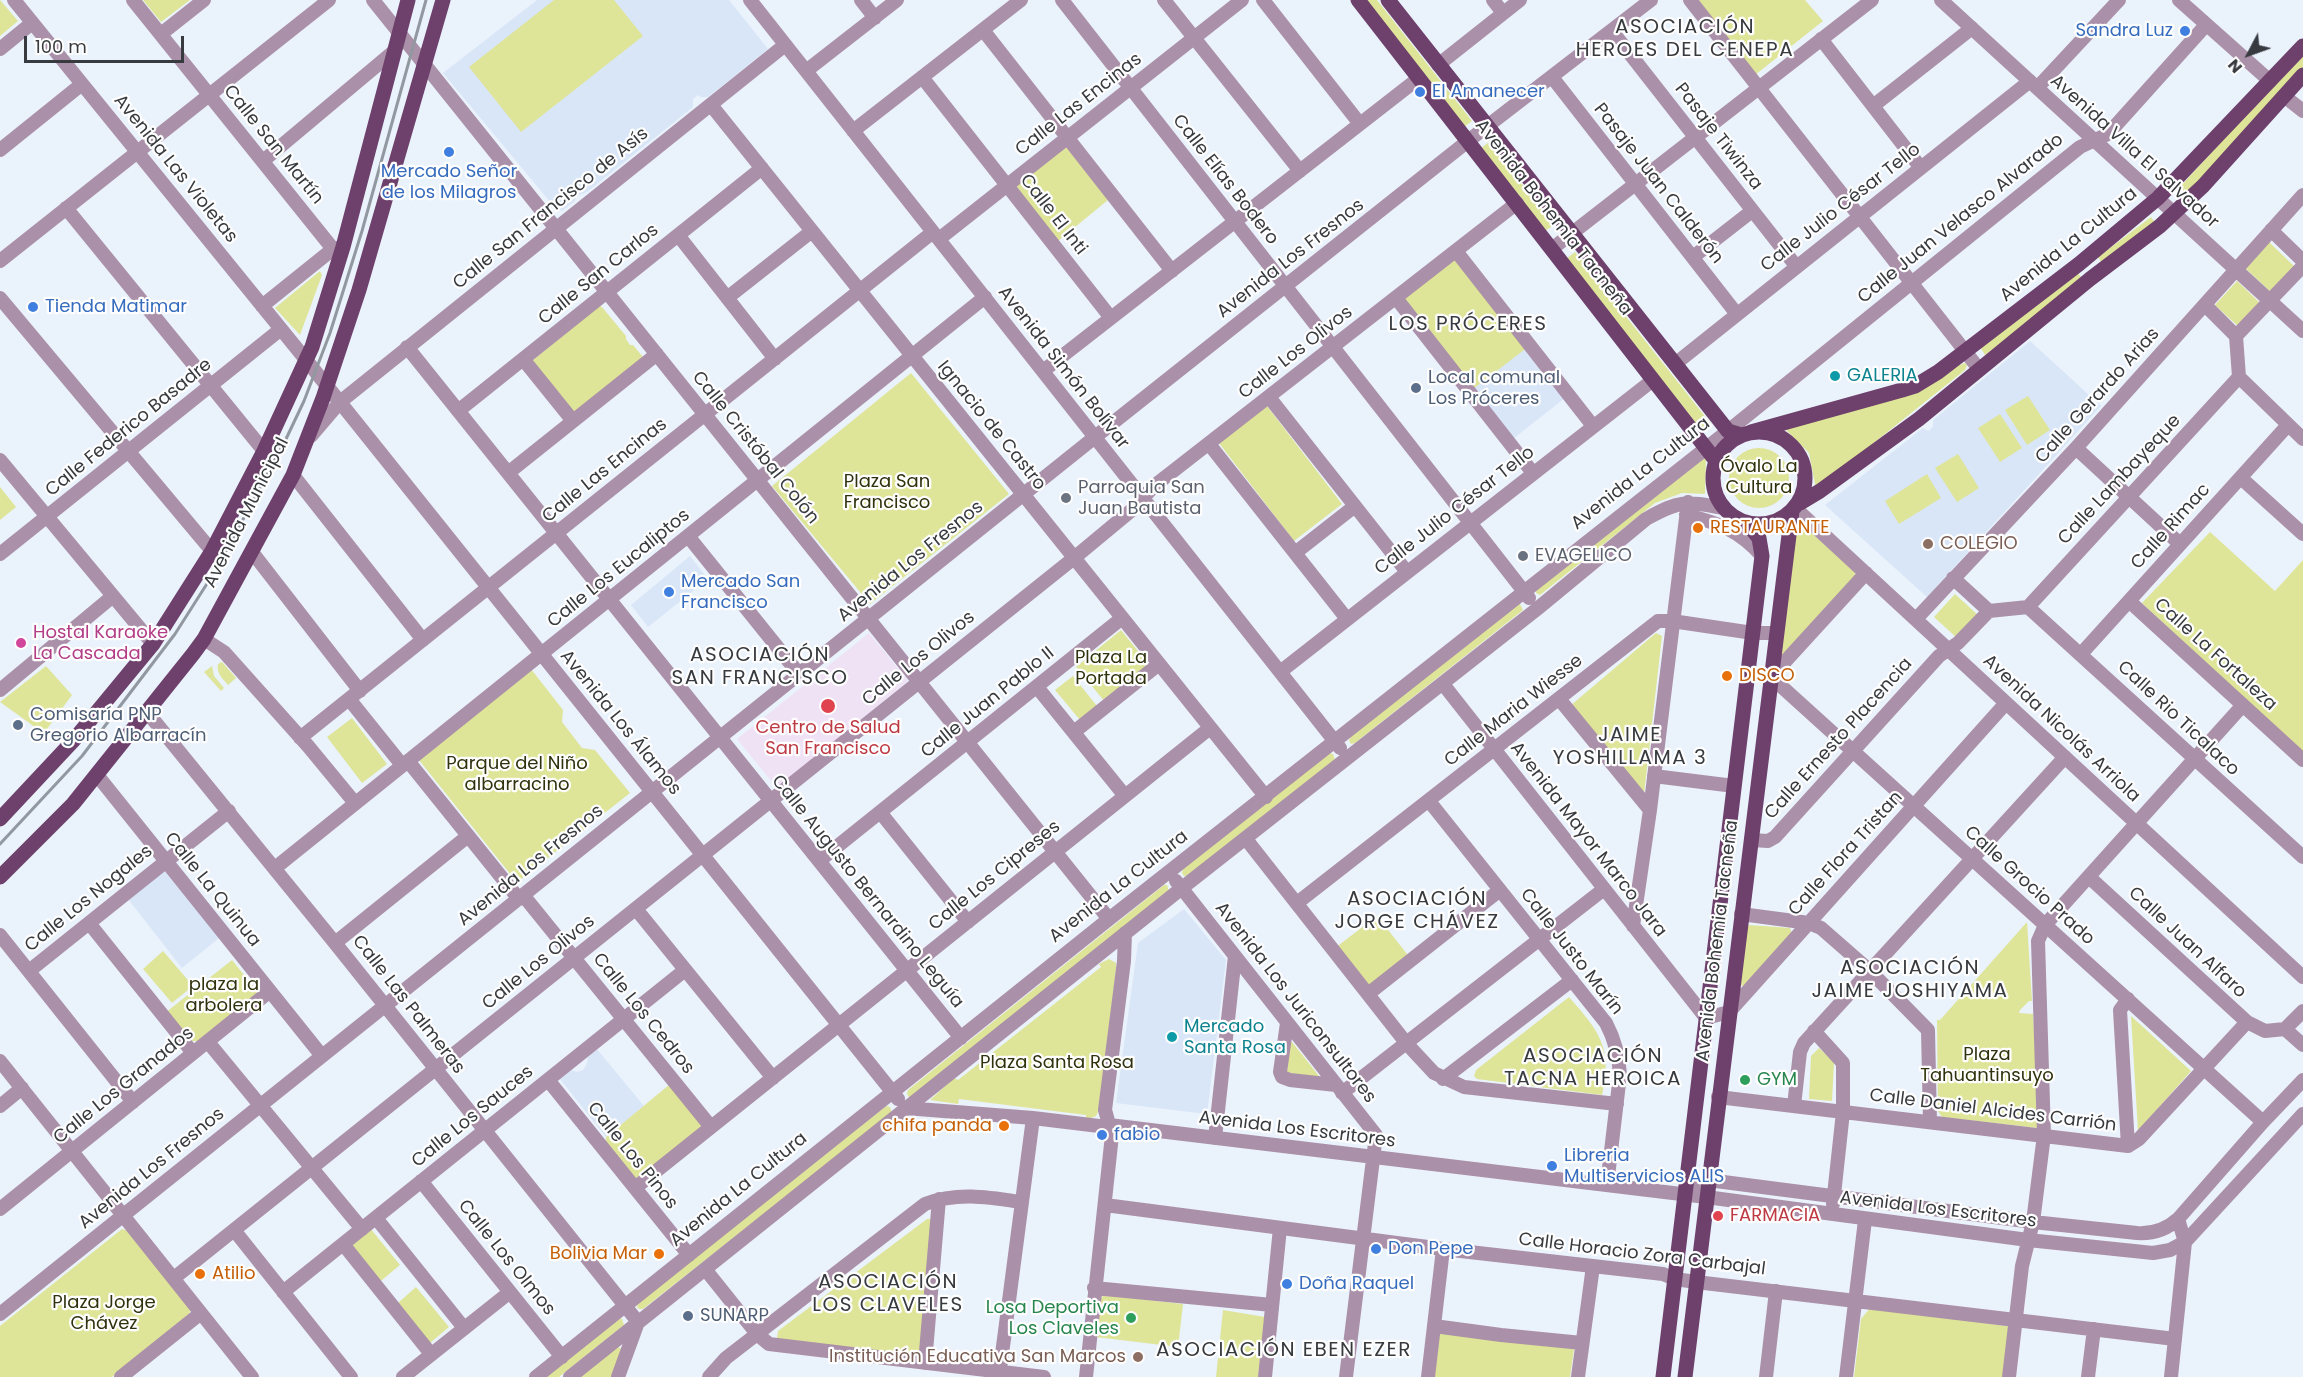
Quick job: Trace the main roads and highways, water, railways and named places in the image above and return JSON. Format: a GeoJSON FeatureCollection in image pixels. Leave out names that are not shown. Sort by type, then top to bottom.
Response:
{"type":"FeatureCollection","features":[{"type":"Feature","properties":{"kind":"main road","name":"Avenida Municipal"},"geometry":{"type":"LineString","coordinates":[[0,819],[73,741],[153,644],[212,551],[264,451],[307,361],[408,0]]}},
{"type":"Feature","properties":{"kind":"main road","name":"Avenida Municipal"},"geometry":{"type":"LineString","coordinates":[[0,877],[45,834],[97,776],[204,639],[293,475],[327,386],[359,290],[443,0]]}},
{"type":"Feature","properties":{"kind":"main road","name":"Avenida Bohemia Tacneña"},"geometry":{"type":"LineString","coordinates":[[1358,0],[1553,248],[1716,461]]}},
{"type":"Feature","properties":{"kind":"main road","name":"Avenida Bohemia Tacneña"},"geometry":{"type":"LineString","coordinates":[[1388,0],[1675,364],[1740,433]]}},
{"type":"Feature","properties":{"kind":"main road","name":"Avenida La Cultura"},"geometry":{"type":"LineString","coordinates":[[1740,433],[1915,386],[1966,352],[2079,264],[2158,198],[2303,46]]}},
{"type":"Feature","properties":{"kind":"main road"},"geometry":{"type":"LineString","coordinates":[[1796,507],[1806,485],[1805,470],[1800,456],[1791,445],[1779,436],[1765,432],[1740,433],[1723,449],[1716,461],[1713,485],[1723,508],[1734,517],[1747,523],[1771,524],[1782,519],[1919,419],[2174,213],[2203,186],[2303,75]]}},
{"type":"Feature","properties":{"kind":"main road"},"geometry":{"type":"LineString","coordinates":[[2079,264],[2090,279]]}},
{"type":"Feature","properties":{"kind":"main road","name":"Avenida Bohemia Tacneña"},"geometry":{"type":"LineString","coordinates":[[1685,1377],[1771,676],[1796,507]]}},
{"type":"Feature","properties":{"kind":"main road","name":"Avenida Bohemia Tacneña"},"geometry":{"type":"LineString","coordinates":[[1663,1377],[1762,556],[1759,538],[1747,523]]}},
{"type":"Feature","properties":{"kind":"railway"},"geometry":{"type":"LineString","coordinates":[[0,844],[82,756],[175,634],[217,568],[286,439],[304,401],[330,333],[362,231],[426,0]]}},
{"type":"Feature","properties":{"kind":"place","name":"Sandra Luz"},"geometry":{"type":"Point","coordinates":[2185,31]}},
{"type":"Feature","properties":{"kind":"place","name":"El Amanecer"},"geometry":{"type":"Point","coordinates":[1420,92]}},
{"type":"Feature","properties":{"kind":"place","name":"Mercado Señor de los Milagros"},"geometry":{"type":"Point","coordinates":[449,152]}},
{"type":"Feature","properties":{"kind":"place","name":"Tienda Matimar"},"geometry":{"type":"Point","coordinates":[33,307]}},
{"type":"Feature","properties":{"kind":"place","name":"GALERIA"},"geometry":{"type":"Point","coordinates":[1835,376]}},
{"type":"Feature","properties":{"kind":"place","name":"Local comunal Los Próceres"},"geometry":{"type":"Point","coordinates":[1416,388]}},
{"type":"Feature","properties":{"kind":"place","name":"Parroquia San Juan Bautista"},"geometry":{"type":"Point","coordinates":[1066,498]}},
{"type":"Feature","properties":{"kind":"place","name":"RESTAURANTE"},"geometry":{"type":"Point","coordinates":[1698,528]}},
{"type":"Feature","properties":{"kind":"place","name":"COLEGIO"},"geometry":{"type":"Point","coordinates":[1928,544]}},
{"type":"Feature","properties":{"kind":"place","name":"EVAGELICO"},"geometry":{"type":"Point","coordinates":[1523,556]}},
{"type":"Feature","properties":{"kind":"place","name":"Mercado San Francisco"},"geometry":{"type":"Point","coordinates":[669,592]}},
{"type":"Feature","properties":{"kind":"place","name":"Hostal Karaoke La Cascada"},"geometry":{"type":"Point","coordinates":[21,643]}},
{"type":"Feature","properties":{"kind":"place","name":"DISCO"},"geometry":{"type":"Point","coordinates":[1727,676]}},
{"type":"Feature","properties":{"kind":"place","name":"Centro de Salud San Francisco"},"geometry":{"type":"Point","coordinates":[828,706]}},
{"type":"Feature","properties":{"kind":"place","name":"Comisaría PNP Gregorio Albarracín"},"geometry":{"type":"Point","coordinates":[18,725]}},
{"type":"Feature","properties":{"kind":"place","name":"Mercado Santa Rosa"},"geometry":{"type":"Point","coordinates":[1172,1037]}},
{"type":"Feature","properties":{"kind":"place","name":"GYM"},"geometry":{"type":"Point","coordinates":[1745,1080]}},
{"type":"Feature","properties":{"kind":"place","name":"chifa panda"},"geometry":{"type":"Point","coordinates":[1004,1126]}},
{"type":"Feature","properties":{"kind":"place","name":"fabio"},"geometry":{"type":"Point","coordinates":[1102,1135]}},
{"type":"Feature","properties":{"kind":"place","name":"Libreria Multiservicios ALIS"},"geometry":{"type":"Point","coordinates":[1552,1166]}},
{"type":"Feature","properties":{"kind":"place","name":"FARMACIA"},"geometry":{"type":"Point","coordinates":[1718,1216]}},
{"type":"Feature","properties":{"kind":"place","name":"Don Pepe"},"geometry":{"type":"Point","coordinates":[1376,1249]}},
{"type":"Feature","properties":{"kind":"place","name":"Bolivia Mar"},"geometry":{"type":"Point","coordinates":[659,1254]}},
{"type":"Feature","properties":{"kind":"place","name":"Atilio"},"geometry":{"type":"Point","coordinates":[200,1274]}},
{"type":"Feature","properties":{"kind":"place","name":"Doña Raquel"},"geometry":{"type":"Point","coordinates":[1287,1284]}},
{"type":"Feature","properties":{"kind":"place","name":"SUNARP"},"geometry":{"type":"Point","coordinates":[688,1316]}},
{"type":"Feature","properties":{"kind":"place","name":"Losa Deportiva Los Claveles"},"geometry":{"type":"Point","coordinates":[1131,1318]}},
{"type":"Feature","properties":{"kind":"place","name":"Institución Educativa San Marcos"},"geometry":{"type":"Point","coordinates":[1138,1357]}},
{"type":"Feature","properties":{"kind":"district","name":"ASOCIACIÓN HEROES DEL CENEPA"},"geometry":{"type":"Point","coordinates":[1685,40]}},
{"type":"Feature","properties":{"kind":"district","name":"LOS PRÓCERES"},"geometry":{"type":"Point","coordinates":[1468,325]}},
{"type":"Feature","properties":{"kind":"district","name":"ASOCIACIÓN SAN FRANCISCO"},"geometry":{"type":"Point","coordinates":[760,668]}},
{"type":"Feature","properties":{"kind":"district","name":"JAIME YOSHILLAMA 3"},"geometry":{"type":"Point","coordinates":[1630,748]}},
{"type":"Feature","properties":{"kind":"district","name":"ASOCIACIÓN JORGE CHÁVEZ"},"geometry":{"type":"Point","coordinates":[1417,912]}},
{"type":"Feature","properties":{"kind":"district","name":"ASOCIACIÓN JAIME JOSHIYAMA"},"geometry":{"type":"Point","coordinates":[1910,980]}},
{"type":"Feature","properties":{"kind":"district","name":"ASOCIACIÓN TACNA HEROICA"},"geometry":{"type":"Point","coordinates":[1593,1068]}},
{"type":"Feature","properties":{"kind":"district","name":"ASOCIACIÓN LOS CLAVELES"},"geometry":{"type":"Point","coordinates":[888,1294]}},
{"type":"Feature","properties":{"kind":"district","name":"ASOCIACIÓN EBEN EZER"},"geometry":{"type":"Point","coordinates":[1284,1351]}},
{"type":"Feature","properties":{"kind":"park label","name":"Óvalo La Cultura"},"geometry":{"type":"Point","coordinates":[1759,477]}},
{"type":"Feature","properties":{"kind":"park label","name":"Plaza San Francisco"},"geometry":{"type":"Point","coordinates":[887,492]}},
{"type":"Feature","properties":{"kind":"park label","name":"Plaza La Portada"},"geometry":{"type":"Point","coordinates":[1111,668]}},
{"type":"Feature","properties":{"kind":"park label","name":"Parque del Niño albarracino"},"geometry":{"type":"Point","coordinates":[517,774]}},
{"type":"Feature","properties":{"kind":"park label","name":"plaza la arbolera"},"geometry":{"type":"Point","coordinates":[224,995]}},
{"type":"Feature","properties":{"kind":"park label","name":"Plaza Santa Rosa"},"geometry":{"type":"Point","coordinates":[1057,1063]}},
{"type":"Feature","properties":{"kind":"park label","name":"Plaza Tahuantinsuyo"},"geometry":{"type":"Point","coordinates":[1987,1065]}},
{"type":"Feature","properties":{"kind":"park label","name":"Plaza Jorge Chávez"},"geometry":{"type":"Point","coordinates":[104,1313]}}]}
